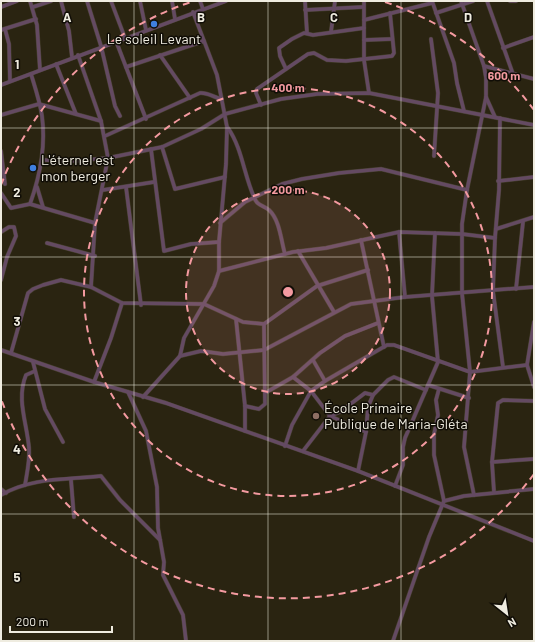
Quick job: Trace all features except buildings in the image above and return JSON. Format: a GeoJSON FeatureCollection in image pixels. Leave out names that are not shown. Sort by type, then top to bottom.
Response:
{"type":"FeatureCollection","features":[{"type":"Feature","properties":{"kind":"street"},"geometry":{"type":"LineString","coordinates":[[1,7],[17,1]]}},
{"type":"Feature","properties":{"kind":"street"},"geometry":{"type":"LineString","coordinates":[[30,1],[36,20],[40,70]]}},
{"type":"Feature","properties":{"kind":"street"},"geometry":{"type":"LineString","coordinates":[[33,7],[51,1]]}},
{"type":"Feature","properties":{"kind":"street"},"geometry":{"type":"LineString","coordinates":[[61,1],[69,31],[72,57]]}},
{"type":"Feature","properties":{"kind":"street"},"geometry":{"type":"LineString","coordinates":[[87,1],[101,46],[115,106],[120,116]]}},
{"type":"Feature","properties":{"kind":"street"},"geometry":{"type":"LineString","coordinates":[[111,1],[114,13],[125,38]]}},
{"type":"Feature","properties":{"kind":"street"},"geometry":{"type":"LineString","coordinates":[[140,1],[146,30]]}},
{"type":"Feature","properties":{"kind":"street"},"geometry":{"type":"LineString","coordinates":[[172,1],[175,19]]}},
{"type":"Feature","properties":{"kind":"street"},"geometry":{"type":"LineString","coordinates":[[200,1],[203,9]]}},
{"type":"Feature","properties":{"kind":"street"},"geometry":{"type":"LineString","coordinates":[[1,85],[101,46],[226,1]]}},
{"type":"Feature","properties":{"kind":"street"},"geometry":{"type":"LineString","coordinates":[[305,1],[307,33]]}},
{"type":"Feature","properties":{"kind":"street"},"geometry":{"type":"LineString","coordinates":[[332,32],[336,1]]}},
{"type":"Feature","properties":{"kind":"street"},"geometry":{"type":"LineString","coordinates":[[364,1],[364,60],[369,93]]}},
{"type":"Feature","properties":{"kind":"street"},"geometry":{"type":"LineString","coordinates":[[436,13],[462,3],[473,1]]}},
{"type":"Feature","properties":{"kind":"street"},"geometry":{"type":"LineString","coordinates":[[487,1],[513,74]]}},
{"type":"Feature","properties":{"kind":"street"},"geometry":{"type":"LineString","coordinates":[[510,1],[516,1]]}},
{"type":"Feature","properties":{"kind":"street"},"geometry":{"type":"LineString","coordinates":[[364,20],[432,2],[454,63],[464,111]]}},
{"type":"Feature","properties":{"kind":"street"},"geometry":{"type":"LineString","coordinates":[[462,3],[484,66],[486,97],[466,190],[462,234],[462,293],[470,372],[469,398],[464,430],[464,448],[474,495]]}},
{"type":"Feature","properties":{"kind":"street"},"geometry":{"type":"LineString","coordinates":[[305,10],[363,7]]}},
{"type":"Feature","properties":{"kind":"street"},"geometry":{"type":"LineString","coordinates":[[143,396],[180,356],[184,338],[214,286],[218,271],[227,127],[217,75],[193,12]]}},
{"type":"Feature","properties":{"kind":"street"},"geometry":{"type":"LineString","coordinates":[[261,105],[256,91],[286,69],[312,53],[327,60],[364,60],[392,56],[394,53],[390,13]]}},
{"type":"Feature","properties":{"kind":"street"},"geometry":{"type":"LineString","coordinates":[[10,81],[9,44],[3,29],[36,20]]}},
{"type":"Feature","properties":{"kind":"street"},"geometry":{"type":"LineString","coordinates":[[286,69],[280,56],[279,48],[292,38],[307,33],[313,35],[364,28]]}},
{"type":"Feature","properties":{"kind":"street"},"geometry":{"type":"LineString","coordinates":[[503,48],[534,37]]}},
{"type":"Feature","properties":{"kind":"street"},"geometry":{"type":"LineString","coordinates":[[364,40],[392,39]]}},
{"type":"Feature","properties":{"kind":"street"},"geometry":{"type":"LineString","coordinates":[[432,39],[437,106],[434,156]]}},
{"type":"Feature","properties":{"kind":"street"},"geometry":{"type":"LineString","coordinates":[[116,41],[146,118]]}},
{"type":"Feature","properties":{"kind":"street"},"geometry":{"type":"LineString","coordinates":[[126,67],[204,41]]}},
{"type":"Feature","properties":{"kind":"street"},"geometry":{"type":"LineString","coordinates":[[78,55],[101,121],[108,158],[103,190],[95,222],[95,256],[91,287]]}},
{"type":"Feature","properties":{"kind":"street"},"geometry":{"type":"LineString","coordinates":[[160,55],[190,98]]}},
{"type":"Feature","properties":{"kind":"street"},"geometry":{"type":"LineString","coordinates":[[56,64],[76,114]]}},
{"type":"Feature","properties":{"kind":"street"},"geometry":{"type":"LineString","coordinates":[[484,66],[534,79]]}},
{"type":"Feature","properties":{"kind":"street"},"geometry":{"type":"LineString","coordinates":[[30,204],[37,186],[42,160],[42,120],[31,74]]}},
{"type":"Feature","properties":{"kind":"street"},"geometry":{"type":"LineString","coordinates":[[105,136],[203,92],[215,98],[222,99]]}},
{"type":"Feature","properties":{"kind":"street"},"geometry":{"type":"LineString","coordinates":[[42,160],[75,161],[108,158],[162,147],[201,129],[225,114],[298,96],[369,93],[534,125]]}},
{"type":"Feature","properties":{"kind":"street"},"geometry":{"type":"LineString","coordinates":[[486,97],[495,117]]}},
{"type":"Feature","properties":{"kind":"street"},"geometry":{"type":"LineString","coordinates":[[1,115],[39,104],[101,121]]}},
{"type":"Feature","properties":{"kind":"street"},"geometry":{"type":"LineString","coordinates":[[500,118],[493,291],[503,367]]}},
{"type":"Feature","properties":{"kind":"street"},"geometry":{"type":"LineString","coordinates":[[227,127],[240,156],[254,199],[259,206],[268,209],[278,225],[285,254]]}},
{"type":"Feature","properties":{"kind":"street"},"geometry":{"type":"LineString","coordinates":[[162,147],[175,189],[225,177]]}},
{"type":"Feature","properties":{"kind":"street"},"geometry":{"type":"LineString","coordinates":[[151,149],[154,182],[164,250],[191,244],[219,242]]}},
{"type":"Feature","properties":{"kind":"street"},"geometry":{"type":"LineString","coordinates":[[1,151],[5,184]]}},
{"type":"Feature","properties":{"kind":"street"},"geometry":{"type":"LineString","coordinates":[[220,223],[238,207],[294,180],[374,168],[466,190]]}},
{"type":"Feature","properties":{"kind":"street"},"geometry":{"type":"LineString","coordinates":[[498,182],[534,177]]}},
{"type":"Feature","properties":{"kind":"street"},"geometry":{"type":"LineString","coordinates":[[103,190],[154,182]]}},
{"type":"Feature","properties":{"kind":"street"},"geometry":{"type":"LineString","coordinates":[[37,186],[43,207]]}},
{"type":"Feature","properties":{"kind":"street"},"geometry":{"type":"LineString","coordinates":[[126,187],[141,304]]}},
{"type":"Feature","properties":{"kind":"street"},"geometry":{"type":"LineString","coordinates":[[1,193],[11,208],[30,204],[95,222]]}},
{"type":"Feature","properties":{"kind":"street"},"geometry":{"type":"LineString","coordinates":[[496,229],[523,222],[534,217]]}},
{"type":"Feature","properties":{"kind":"street"},"geometry":{"type":"LineString","coordinates":[[516,288],[523,222]]}},
{"type":"Feature","properties":{"kind":"street"},"geometry":{"type":"LineString","coordinates":[[1,232],[9,227],[14,227],[16,236],[7,257],[1,280]]}},
{"type":"Feature","properties":{"kind":"street"},"geometry":{"type":"LineString","coordinates":[[218,271],[298,251],[399,232],[462,234],[495,238]]}},
{"type":"Feature","properties":{"kind":"street"},"geometry":{"type":"LineString","coordinates":[[399,232],[404,297]]}},
{"type":"Feature","properties":{"kind":"street"},"geometry":{"type":"LineString","coordinates":[[395,486],[403,465],[403,443],[438,362],[432,296],[435,233]]}},
{"type":"Feature","properties":{"kind":"street"},"geometry":{"type":"LineString","coordinates":[[361,240],[384,347]]}},
{"type":"Feature","properties":{"kind":"street"},"geometry":{"type":"LineString","coordinates":[[47,243],[95,256]]}},
{"type":"Feature","properties":{"kind":"street"},"geometry":{"type":"LineString","coordinates":[[298,251],[317,286],[334,312]]}},
{"type":"Feature","properties":{"kind":"street"},"geometry":{"type":"LineString","coordinates":[[11,353],[30,291],[43,285],[61,280],[91,287],[122,303],[204,304],[249,324],[264,324],[317,286],[368,270]]}},
{"type":"Feature","properties":{"kind":"street"},"geometry":{"type":"LineString","coordinates":[[180,356],[201,351],[209,353],[239,353],[264,350],[351,304],[404,297],[534,287]]}},
{"type":"Feature","properties":{"kind":"street"},"geometry":{"type":"LineString","coordinates":[[94,382],[111,338],[122,303]]}},
{"type":"Feature","properties":{"kind":"street"},"geometry":{"type":"LineString","coordinates":[[236,319],[245,406],[245,432]]}},
{"type":"Feature","properties":{"kind":"street"},"geometry":{"type":"LineString","coordinates":[[534,322],[527,365],[534,387]]}},
{"type":"Feature","properties":{"kind":"street"},"geometry":{"type":"LineString","coordinates":[[265,393],[293,377],[345,336],[378,323]]}},
{"type":"Feature","properties":{"kind":"street"},"geometry":{"type":"LineString","coordinates":[[245,406],[261,409],[265,404],[264,324]]}},
{"type":"Feature","properties":{"kind":"street"},"geometry":{"type":"LineString","coordinates":[[285,446],[292,425],[311,391],[325,380],[376,353],[384,347],[394,345],[438,362],[470,372],[527,365]]}},
{"type":"Feature","properties":{"kind":"street"},"geometry":{"type":"LineString","coordinates":[[1,350],[94,382],[143,396],[303,451],[443,503],[534,541]]}},
{"type":"Feature","properties":{"kind":"street"},"geometry":{"type":"LineString","coordinates":[[313,360],[325,380]]}},
{"type":"Feature","properties":{"kind":"street"},"geometry":{"type":"LineString","coordinates":[[33,362],[45,409],[63,442]]}},
{"type":"Feature","properties":{"kind":"street"},"geometry":{"type":"LineString","coordinates":[[25,484],[29,451],[27,427],[20,399],[26,375],[35,371]]}},
{"type":"Feature","properties":{"kind":"street"},"geometry":{"type":"LineString","coordinates":[[358,471],[366,432],[368,407],[374,395],[388,380],[394,376],[426,390]]}},
{"type":"Feature","properties":{"kind":"street"},"geometry":{"type":"LineString","coordinates":[[293,377],[311,391],[330,416],[366,432]]}},
{"type":"Feature","properties":{"kind":"street"},"geometry":{"type":"LineString","coordinates":[[428,385],[469,398]]}},
{"type":"Feature","properties":{"kind":"street"},"geometry":{"type":"LineString","coordinates":[[393,641],[443,503],[434,455],[434,434],[438,414],[436,400],[439,389]]}},
{"type":"Feature","properties":{"kind":"street"},"geometry":{"type":"LineString","coordinates":[[128,392],[146,431],[157,487],[164,576],[183,615],[186,641]]}},
{"type":"Feature","properties":{"kind":"street"},"geometry":{"type":"LineString","coordinates":[[303,451],[330,416],[340,412],[365,393],[374,395]]}},
{"type":"Feature","properties":{"kind":"street"},"geometry":{"type":"LineString","coordinates":[[494,492],[492,462],[499,400],[534,400]]}},
{"type":"Feature","properties":{"kind":"street"},"geometry":{"type":"LineString","coordinates":[[492,462],[534,459]]}},
{"type":"Feature","properties":{"kind":"street"},"geometry":{"type":"LineString","coordinates":[[1,495],[25,484],[60,479],[71,480],[102,476],[120,500],[161,541]]}},
{"type":"Feature","properties":{"kind":"street"},"geometry":{"type":"LineString","coordinates":[[71,480],[74,517]]}},
{"type":"Feature","properties":{"kind":"street"},"geometry":{"type":"LineString","coordinates":[[1,489],[6,493]]}},
{"type":"Feature","properties":{"kind":"street"},"geometry":{"type":"LineString","coordinates":[[443,503],[453,497],[534,489]]}},
{"type":"Feature","properties":{"kind":"place","name":"Le soleil Levant"},"geometry":{"type":"Point","coordinates":[154,24]}},
{"type":"Feature","properties":{"kind":"place","name":"L'éternel est mon berger"},"geometry":{"type":"Point","coordinates":[33,168]}},
{"type":"Feature","properties":{"kind":"place","name":"École Primaire Publique de Maria-Gléta"},"geometry":{"type":"Point","coordinates":[316,416]}}]}
